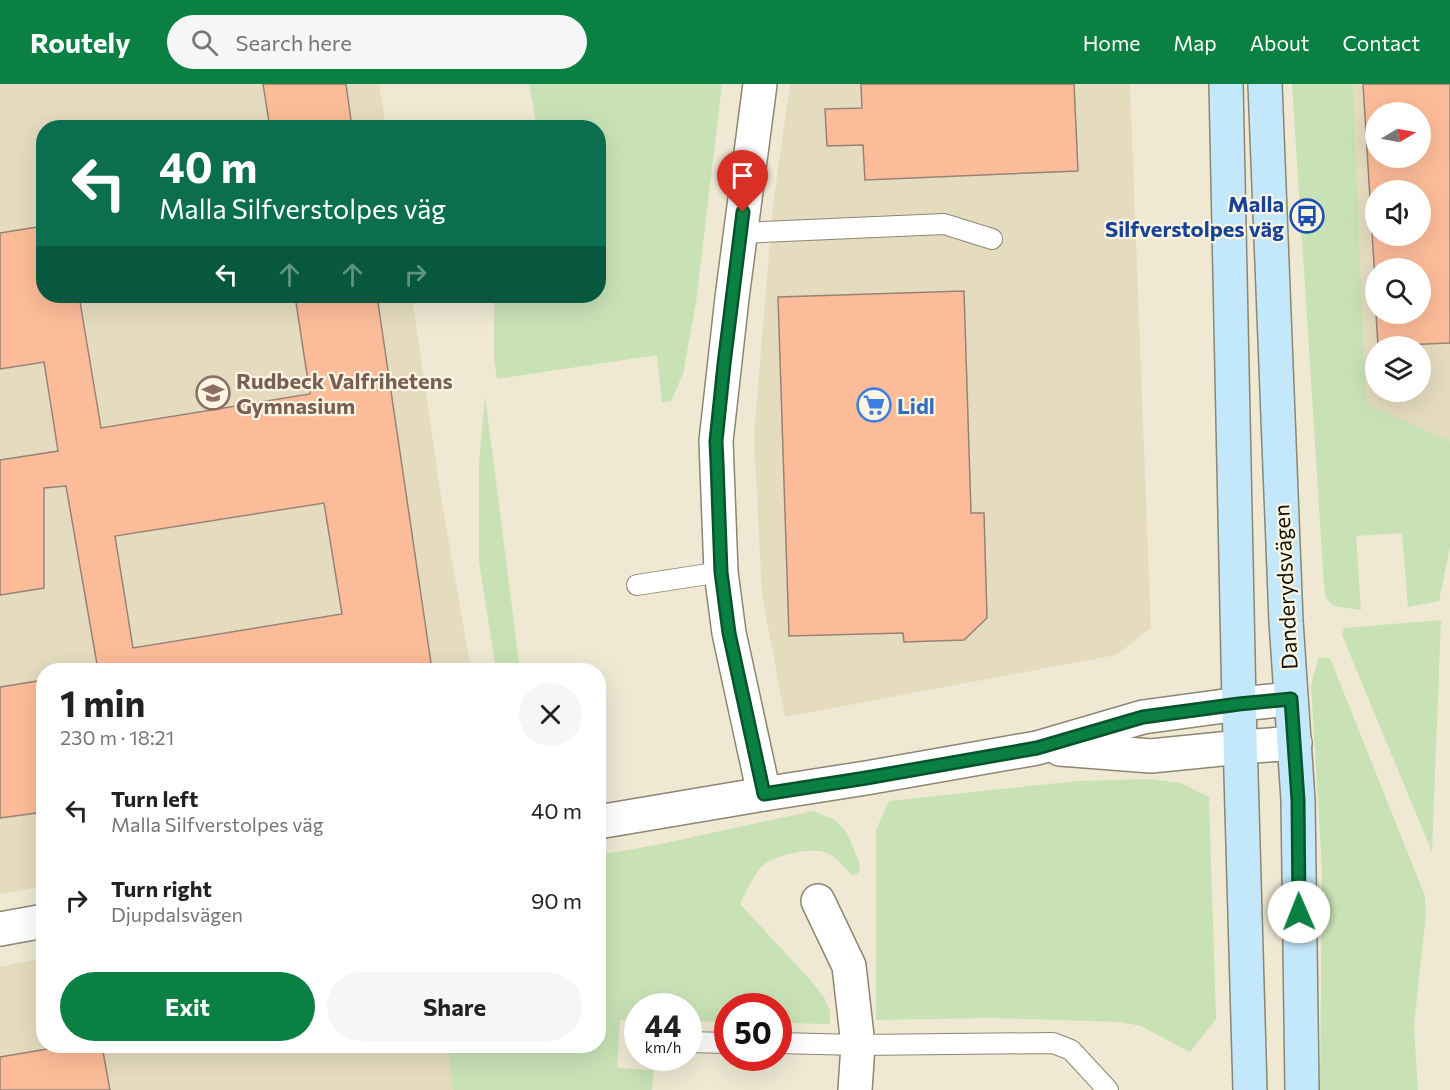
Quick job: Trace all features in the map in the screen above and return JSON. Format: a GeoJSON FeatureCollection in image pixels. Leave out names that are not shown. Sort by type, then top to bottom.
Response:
{"type":"FeatureCollection","features":[{"type":"Feature","properties":{"kind":"main road","name":"Danderydsvägen"},"geometry":{"type":"LineString","coordinates":[[1226,84],[1250,1090]]}},
{"type":"Feature","properties":{"kind":"main road","name":"Danderydsvägen"},"geometry":{"type":"LineString","coordinates":[[1265,84],[1286,621],[1298,800],[1302,1090]]}},
{"type":"Feature","properties":{"kind":"street"},"geometry":{"type":"LineString","coordinates":[[760,84],[716,441],[721,572],[729,633],[764,794]]}},
{"type":"Feature","properties":{"kind":"street"},"geometry":{"type":"LineString","coordinates":[[606,821],[1037,748],[1143,717],[1291,699]]}},
{"type":"Feature","properties":{"kind":"street"},"geometry":{"type":"LineString","coordinates":[[1037,748],[1151,756],[1295,743]]}},
{"type":"Feature","properties":{"kind":"street"},"geometry":{"type":"LineString","coordinates":[[818,901],[849,966],[858,1045],[855,1090]]}},
{"type":"Feature","properties":{"kind":"street"},"geometry":{"type":"LineString","coordinates":[[0,929],[36,922]]}},
{"type":"Feature","properties":{"kind":"lane"},"geometry":{"type":"LineString","coordinates":[[741,233],[944,224],[992,239]]}},
{"type":"Feature","properties":{"kind":"lane"},"geometry":{"type":"LineString","coordinates":[[638,585],[721,572]]}},
{"type":"Feature","properties":{"kind":"lane"},"geometry":{"type":"LineString","coordinates":[[792,1043],[1053,1044],[1071,1050],[1108,1090]]}},
{"type":"Feature","properties":{"kind":"shaded area","name":"Rudbeck Valfrihetens Gymnasium"},"geometry":{"type":"Polygon","coordinates":[[[0,84],[379,84],[385,120],[36,120],[36,303],[413,303],[440,490],[470,663],[36,663],[36,887],[0,894],[0,84]]]}},
{"type":"Feature","properties":{"kind":"shaded area"},"geometry":{"type":"Polygon","coordinates":[[[790,84],[1130,84],[1151,628],[1116,655],[785,717],[762,595],[754,435],[773,205],[790,84]]]}},
{"type":"Feature","properties":{"kind":"shaded area"},"geometry":{"type":"Polygon","coordinates":[[[1353,84],[1450,84],[1450,441],[1366,404],[1366,402],[1431,402],[1431,336],[1365,336],[1365,379],[1353,84]]]}},
{"type":"Feature","properties":{"kind":"shaded area"},"geometry":{"type":"Polygon","coordinates":[[[36,959],[36,1053],[449,1053],[453,1090],[0,1090],[0,967],[36,959]]]}},
{"type":"Feature","properties":{"kind":"green space"},"geometry":{"type":"Polygon","coordinates":[[[529,84],[722,84],[696,303],[683,374],[671,401],[662,402],[657,355],[497,379],[494,359],[494,303],[606,303],[606,120],[536,120],[529,84]]]}},
{"type":"Feature","properties":{"kind":"green space"},"geometry":{"type":"Polygon","coordinates":[[[1292,84],[1353,84],[1365,402],[1450,441],[1450,546],[1439,601],[1408,607],[1402,533],[1356,536],[1361,610],[1333,606],[1326,598],[1292,84]]]}},
{"type":"Feature","properties":{"kind":"green space"},"geometry":{"type":"Polygon","coordinates":[[[485,395],[519,663],[495,663],[479,561],[479,463],[485,395]]]}},
{"type":"Feature","properties":{"kind":"green space"},"geometry":{"type":"Polygon","coordinates":[[[1441,620],[1432,852],[1342,635],[1344,628],[1441,620]]]}},
{"type":"Feature","properties":{"kind":"green space"},"geometry":{"type":"Polygon","coordinates":[[[1318,658],[1330,658],[1425,896],[1426,914],[1414,1025],[1418,1090],[1320,1090],[1322,869],[1311,686],[1318,658]]]}},
{"type":"Feature","properties":{"kind":"green space"},"geometry":{"type":"Polygon","coordinates":[[[1151,779],[1181,783],[1209,797],[1216,1019],[1190,1052],[1141,1026],[1120,1022],[990,1018],[876,1020],[876,830],[889,801],[1077,781],[1151,779]]]}},
{"type":"Feature","properties":{"kind":"green space"},"geometry":{"type":"Polygon","coordinates":[[[813,811],[835,820],[847,833],[860,864],[859,872],[853,876],[836,859],[824,852],[809,851],[791,854],[774,859],[761,867],[740,904],[825,999],[830,1011],[830,1024],[792,1023],[792,993],[714,993],[714,1022],[702,1021],[702,993],[624,993],[624,1020],[620,1020],[617,1068],[624,1068],[624,1071],[654,1071],[652,1090],[453,1090],[449,1053],[606,1053],[606,854],[813,811]]]}},
{"type":"Feature","properties":{"kind":"building"},"geometry":{"type":"Polygon","coordinates":[[[263,84],[346,84],[351,120],[269,120],[263,84]]]}},
{"type":"Feature","properties":{"kind":"building"},"geometry":{"type":"Polygon","coordinates":[[[861,84],[1074,84],[1078,171],[865,180],[863,145],[827,146],[825,109],[862,108],[861,84]]]}},
{"type":"Feature","properties":{"kind":"building"},"geometry":{"type":"Polygon","coordinates":[[[1363,84],[1450,84],[1450,343],[1431,344],[1431,336],[1377,336],[1377,324],[1431,324],[1431,258],[1374,258],[1373,246],[1431,246],[1431,180],[1369,180],[1368,168],[1431,168],[1431,102],[1365,102],[1365,117],[1363,84]]]}},
{"type":"Feature","properties":{"kind":"building","name":"Rudbeck Valfrihetens Gymnasium"},"geometry":{"type":"Polygon","coordinates":[[[36,227],[36,303],[80,303],[101,428],[310,394],[296,303],[378,303],[431,663],[97,663],[66,486],[44,488],[44,588],[0,595],[0,460],[58,451],[44,362],[0,369],[0,233],[36,227]],[[324,503],[115,536],[133,648],[342,614],[324,503]]]}},
{"type":"Feature","properties":{"kind":"building","name":"Lidl"},"geometry":{"type":"Polygon","coordinates":[[[964,291],[971,513],[984,513],[987,618],[964,640],[904,642],[903,633],[789,636],[778,297],[964,291]]]}},
{"type":"Feature","properties":{"kind":"building"},"geometry":{"type":"Polygon","coordinates":[[[36,681],[36,813],[0,818],[0,687],[36,681]]]}},
{"type":"Feature","properties":{"kind":"building"},"geometry":{"type":"Polygon","coordinates":[[[36,1051],[36,1053],[103,1053],[110,1090],[0,1090],[0,1057],[36,1051]]]}},
{"type":"Feature","properties":{"kind":"place","name":"Malla Silfverstolpes väg"},"geometry":{"type":"Point","coordinates":[1307,216]}},
{"type":"Feature","properties":{"kind":"place","name":"Rudbeck Valfrihetens Gymnasium"},"geometry":{"type":"Point","coordinates":[213,393]}},
{"type":"Feature","properties":{"kind":"place","name":"Lidl"},"geometry":{"type":"Point","coordinates":[874,405]}},
{"type":"Feature","properties":{"kind":"route"},"geometry":{"type":"LineString","coordinates":[[743,212],[716,441],[721,572],[729,633],[764,794],[1037,748],[1143,717],[1291,699],[1298,800],[1299,912]]}}]}
